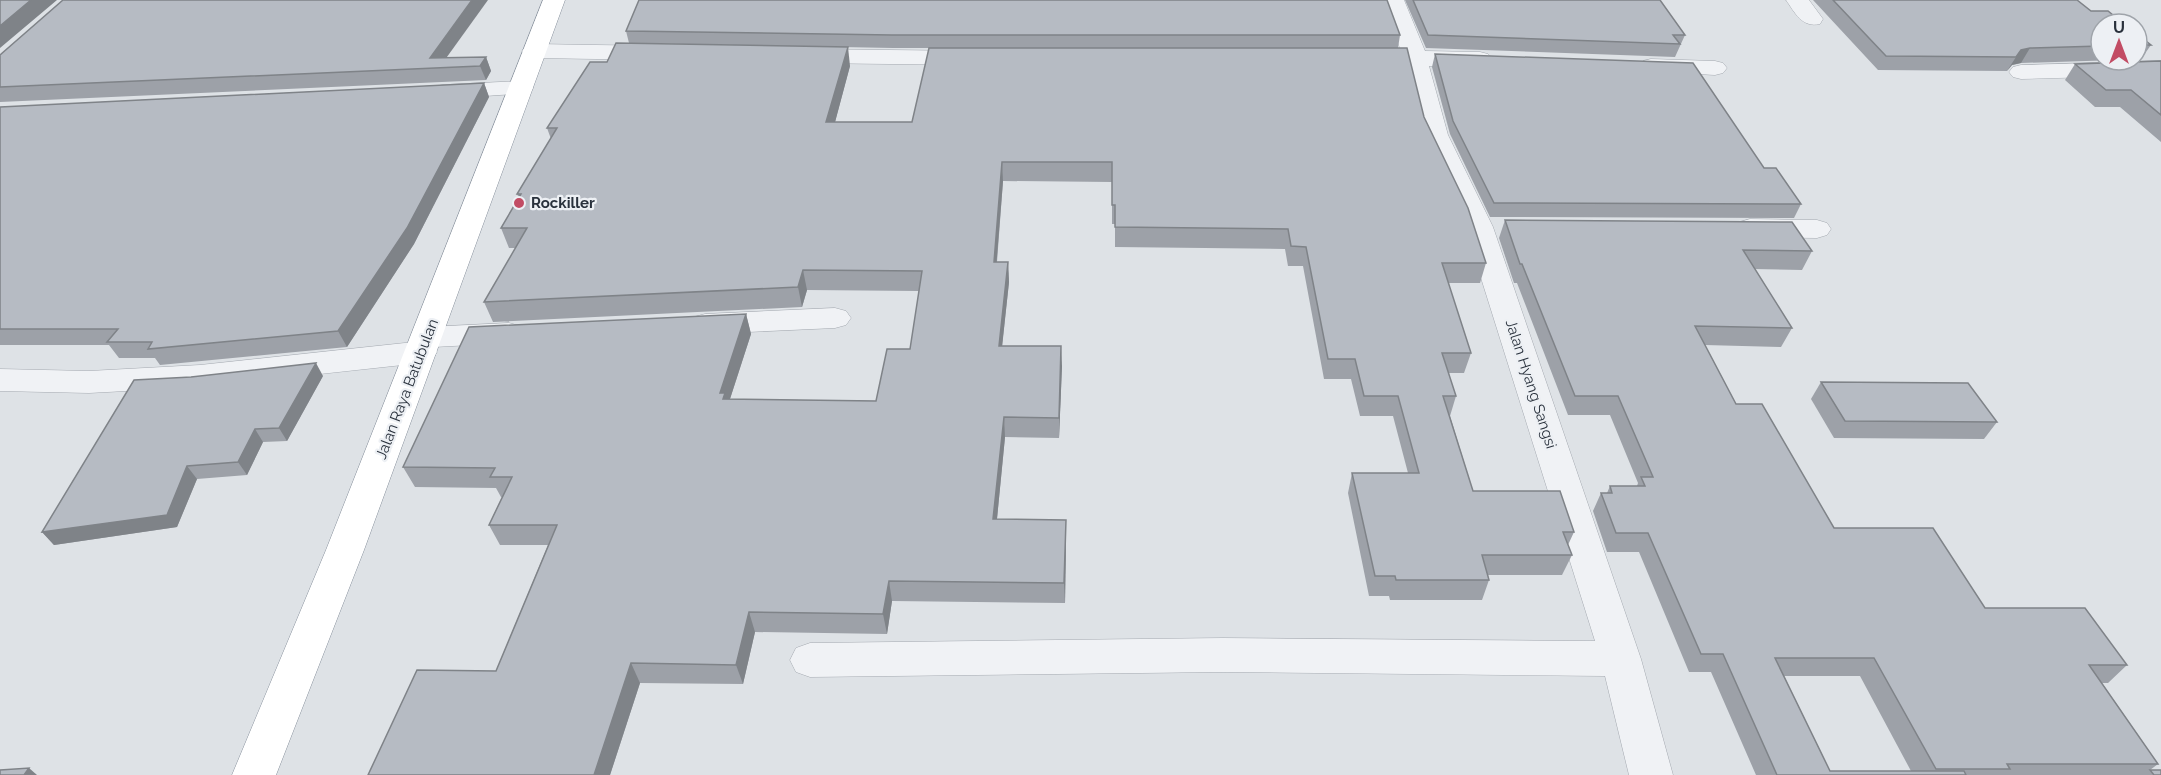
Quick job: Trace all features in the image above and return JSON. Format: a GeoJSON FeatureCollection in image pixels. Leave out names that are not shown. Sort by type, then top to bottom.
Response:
{"type":"FeatureCollection","features":[{"type":"Feature","properties":{"kind":"highway","name":"Jalan Raya Batubulan"},"geometry":{"type":"LineString","coordinates":[[254,775],[424,345],[554,0]]}},
{"type":"Feature","properties":{"kind":"street","name":"Jalan Hyang Sangsi"},"geometry":{"type":"LineString","coordinates":[[1393,0],[1414,57],[1435,135],[1490,227],[1621,659],[1651,775]]}},
{"type":"Feature","properties":{"kind":"street"},"geometry":{"type":"LineString","coordinates":[[1797,0],[1812,19]]}},
{"type":"Feature","properties":{"kind":"street"},"geometry":{"type":"LineString","coordinates":[[534,51],[684,53]]}},
{"type":"Feature","properties":{"kind":"street"},"geometry":{"type":"LineString","coordinates":[[786,55],[992,58]]}},
{"type":"Feature","properties":{"kind":"street"},"geometry":{"type":"LineString","coordinates":[[1344,58],[1414,57],[1506,60]]}},
{"type":"Feature","properties":{"kind":"street"},"geometry":{"type":"LineString","coordinates":[[1634,65],[1715,68]]}},
{"type":"Feature","properties":{"kind":"street"},"geometry":{"type":"LineString","coordinates":[[2021,72],[2161,68]]}},
{"type":"Feature","properties":{"kind":"street"},"geometry":{"type":"LineString","coordinates":[[416,93],[521,88]]}},
{"type":"Feature","properties":{"kind":"street"},"geometry":{"type":"LineString","coordinates":[[1728,228],[1817,229]]}},
{"type":"Feature","properties":{"kind":"street"},"geometry":{"type":"LineString","coordinates":[[679,326],[835,318]]}},
{"type":"Feature","properties":{"kind":"street"},"geometry":{"type":"LineString","coordinates":[[0,380],[89,382],[200,376],[535,332]]}},
{"type":"Feature","properties":{"kind":"street"},"geometry":{"type":"LineString","coordinates":[[810,660],[1223,655],[1621,659]]}},
{"type":"Feature","properties":{"kind":"building"},"geometry":{"type":"Polygon","coordinates":[[[0,0],[31,0],[0,26],[0,0]]]}},
{"type":"Feature","properties":{"kind":"building"},"geometry":{"type":"Polygon","coordinates":[[[63,0],[472,0],[430,58],[486,57],[480,66],[0,87],[0,55],[63,0]]]}},
{"type":"Feature","properties":{"kind":"building"},"geometry":{"type":"Polygon","coordinates":[[[639,0],[1387,0],[1400,35],[892,35],[626,31],[639,0]]]}},
{"type":"Feature","properties":{"kind":"building"},"geometry":{"type":"Polygon","coordinates":[[[1413,0],[1660,0],[1685,35],[1673,35],[1680,44],[1428,35],[1413,0]]]}},
{"type":"Feature","properties":{"kind":"building"},"geometry":{"type":"Polygon","coordinates":[[[1833,0],[2077,0],[2091,11],[2109,12],[2089,12],[2089,46],[2030,48],[2021,50],[2016,57],[1886,56],[1833,0]]]}},
{"type":"Feature","properties":{"kind":"building"},"geometry":{"type":"Polygon","coordinates":[[[616,43],[848,47],[826,122],[912,122],[929,48],[1407,48],[1424,117],[1468,208],[1486,263],[1442,263],[1471,353],[1442,353],[1456,396],[1443,396],[1473,491],[1560,491],[1574,532],[1563,532],[1572,555],[1482,555],[1489,580],[1396,580],[1395,576],[1375,576],[1352,473],[1419,473],[1398,396],[1364,396],[1355,359],[1328,359],[1306,247],[1291,246],[1288,229],[1115,227],[1115,205],[1112,205],[1112,162],[1002,162],[994,262],[1008,262],[999,346],[1061,346],[1059,418],[1004,417],[993,519],[1066,520],[1064,583],[889,581],[883,614],[749,612],[736,665],[631,663],[594,775],[368,775],[417,670],[496,671],[557,525],[489,525],[512,477],[490,477],[495,468],[403,467],[469,327],[746,314],[720,393],[725,393],[723,399],[876,401],[887,349],[910,349],[922,271],[803,270],[798,287],[484,302],[527,228],[501,228],[521,194],[517,194],[557,128],[547,128],[590,62],[607,62],[616,43]]]}},
{"type":"Feature","properties":{"kind":"building"},"geometry":{"type":"Polygon","coordinates":[[[1435,54],[1693,63],[1764,168],[1776,168],[1801,204],[1494,203],[1453,121],[1435,54]]]}},
{"type":"Feature","properties":{"kind":"building"},"geometry":{"type":"Polygon","coordinates":[[[2149,61],[2161,61],[2161,115],[2131,90],[2106,90],[2075,64],[2089,64],[2089,72],[2149,72],[2149,61]]]}},
{"type":"Feature","properties":{"kind":"building"},"geometry":{"type":"Polygon","coordinates":[[[484,83],[407,228],[338,331],[148,349],[152,342],[107,342],[118,329],[0,329],[0,107],[484,83]]]}},
{"type":"Feature","properties":{"kind":"building"},"geometry":{"type":"Polygon","coordinates":[[[1505,220],[1792,222],[1812,251],[1743,250],[1792,328],[1695,326],[1736,404],[1762,404],[1834,528],[1933,528],[1985,608],[2085,608],[2127,665],[2089,665],[2158,764],[2007,764],[2010,769],[1936,769],[1874,658],[1775,658],[1830,771],[1964,771],[1966,775],[1777,775],[1723,654],[1701,654],[1648,533],[1616,533],[1601,493],[1612,493],[1610,486],[1645,486],[1641,477],[1653,477],[1618,396],[1575,396],[1522,264],[1520,264],[1505,220]]]}},
{"type":"Feature","properties":{"kind":"building"},"geometry":{"type":"Polygon","coordinates":[[[316,363],[279,428],[255,429],[238,462],[187,466],[167,515],[42,532],[134,380],[191,377],[316,363]]]}},
{"type":"Feature","properties":{"kind":"building"},"geometry":{"type":"Polygon","coordinates":[[[1821,382],[1968,383],[1997,422],[1845,421],[1821,382]]]}},
{"type":"Feature","properties":{"kind":"building"},"geometry":{"type":"Polygon","coordinates":[[[29,768],[24,775],[0,775],[0,770],[29,768]]]}},
{"type":"Feature","properties":{"kind":"building"},"geometry":{"type":"Polygon","coordinates":[[[2150,770],[2161,770],[2161,775],[2154,775],[2150,770]]]}},
{"type":"Feature","properties":{"kind":"place","name":"Rockiller"},"geometry":{"type":"Point","coordinates":[519,203]}}]}
